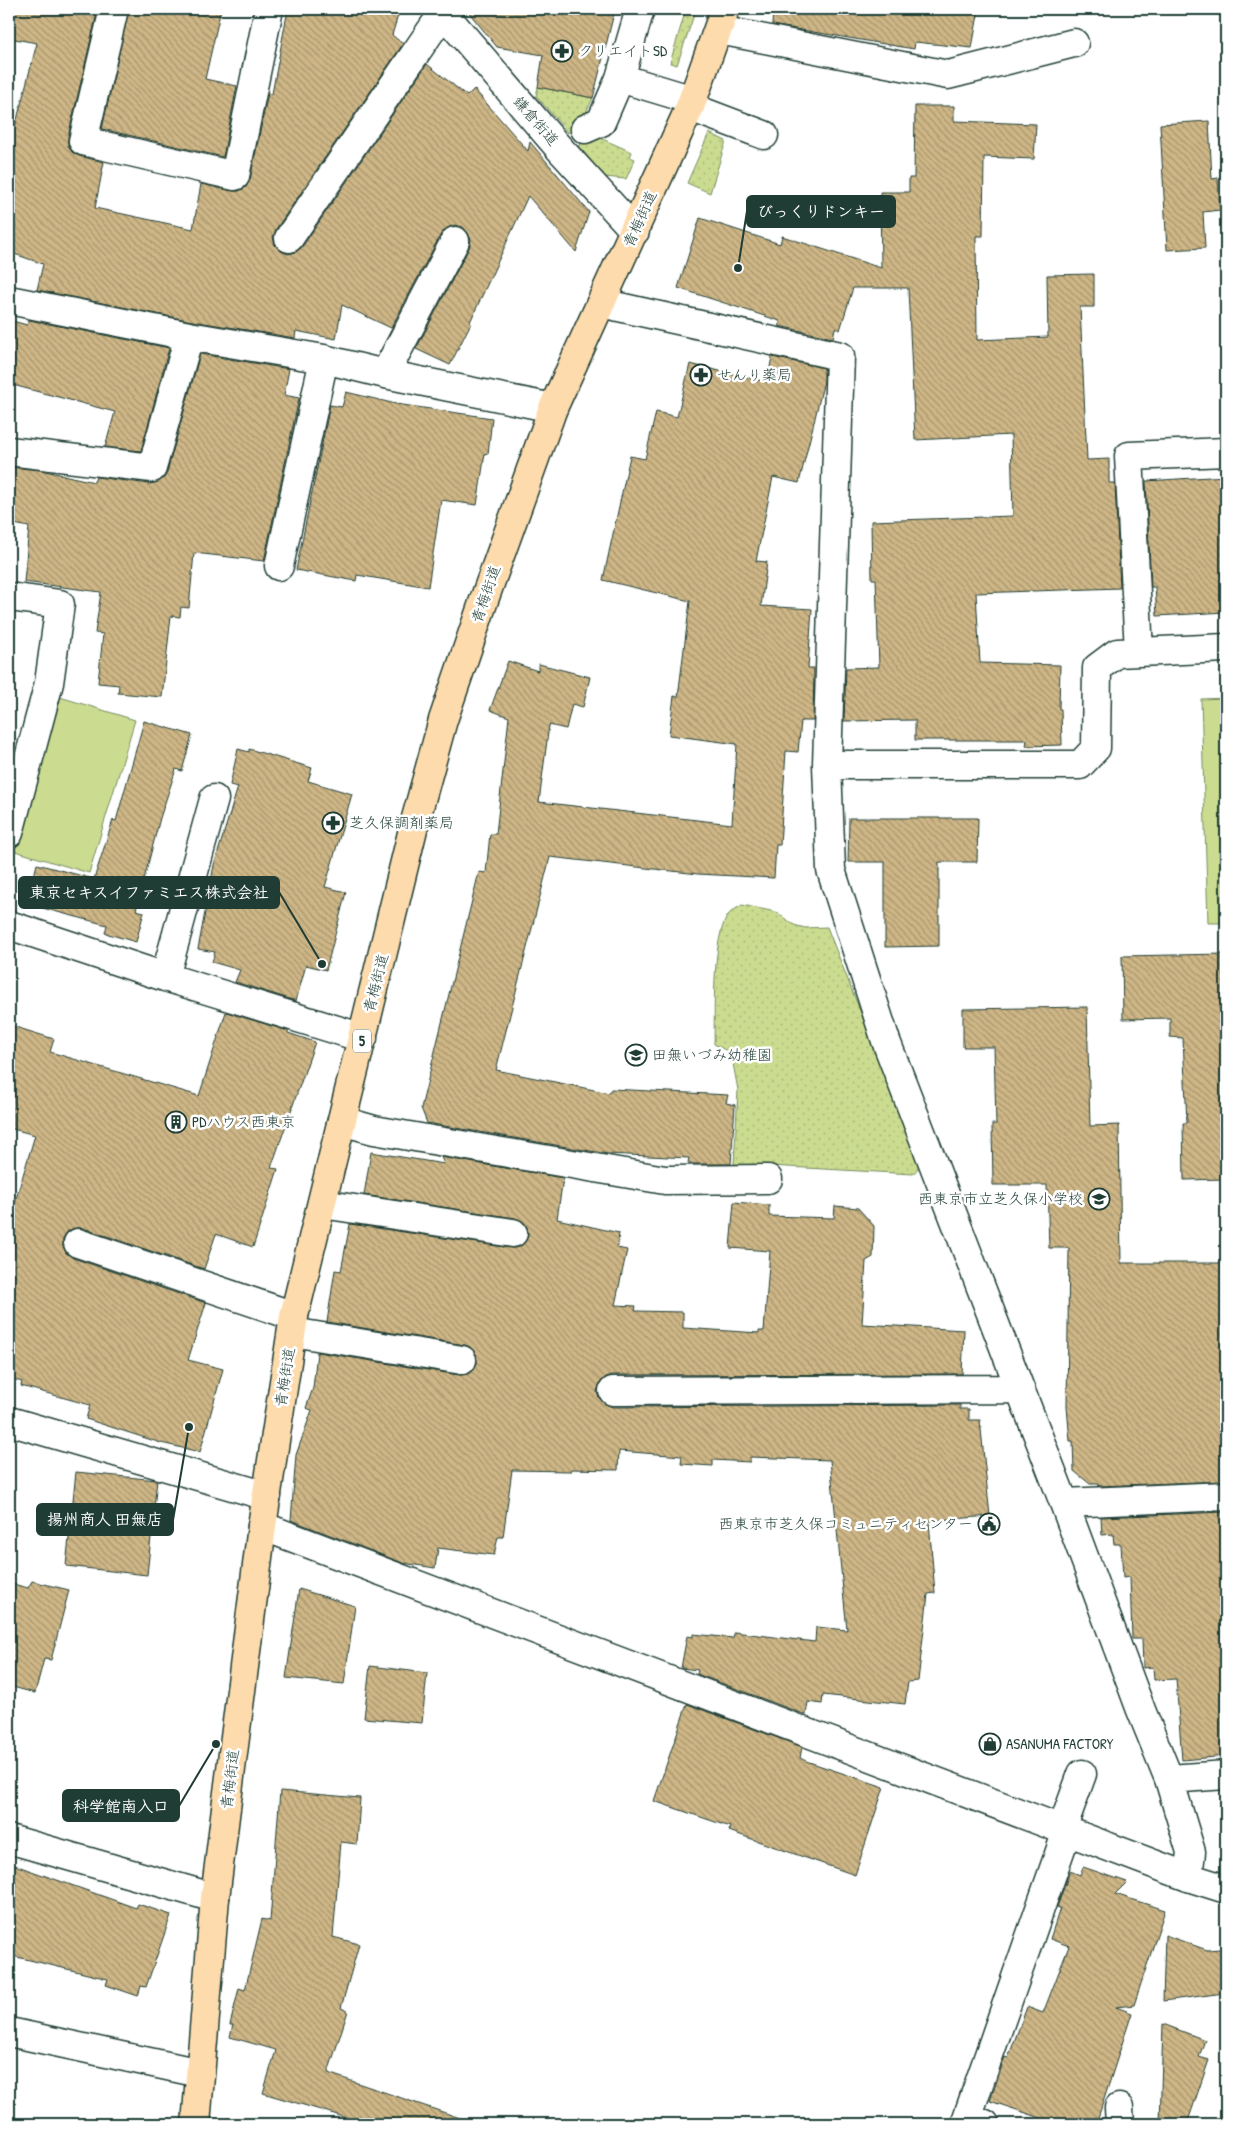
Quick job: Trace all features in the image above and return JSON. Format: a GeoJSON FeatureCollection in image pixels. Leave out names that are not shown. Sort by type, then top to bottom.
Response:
{"type":"FeatureCollection","features":[{"type":"Feature","properties":{"kind":"main road","name":"青梅街道"},"geometry":{"type":"LineString","coordinates":[[196,2124],[215,1898],[266,1496],[293,1324],[414,829],[443,720],[553,408],[692,104],[722,19]]}},
{"type":"Feature","properties":{"kind":"street"},"geometry":{"type":"LineString","coordinates":[[114,9],[83,141],[235,176],[269,9]]}},
{"type":"Feature","properties":{"kind":"street"},"geometry":{"type":"LineString","coordinates":[[585,130],[601,122],[620,78],[640,9]]}},
{"type":"Feature","properties":{"kind":"street"},"geometry":{"type":"LineString","coordinates":[[289,238],[442,11]]}},
{"type":"Feature","properties":{"kind":"street","name":"鎌倉街道"},"geometry":{"type":"LineString","coordinates":[[442,11],[559,148],[635,231]]}},
{"type":"Feature","properties":{"kind":"street"},"geometry":{"type":"LineString","coordinates":[[722,19],[948,75],[1074,42]]}},
{"type":"Feature","properties":{"kind":"street"},"geometry":{"type":"LineString","coordinates":[[620,78],[692,104],[764,135]]}},
{"type":"Feature","properties":{"kind":"street"},"geometry":{"type":"LineString","coordinates":[[385,374],[455,241]]}},
{"type":"Feature","properties":{"kind":"street"},"geometry":{"type":"LineString","coordinates":[[9,300],[189,336],[324,359],[385,374],[553,408]]}},
{"type":"Feature","properties":{"kind":"street"},"geometry":{"type":"LineString","coordinates":[[601,303],[840,356],[827,765],[831,870],[886,1041],[1169,1779],[1191,1852],[1188,1877]]}},
{"type":"Feature","properties":{"kind":"street"},"geometry":{"type":"LineString","coordinates":[[9,451],[152,468],[189,336]]}},
{"type":"Feature","properties":{"kind":"street"},"geometry":{"type":"LineString","coordinates":[[280,566],[324,359]]}},
{"type":"Feature","properties":{"kind":"street"},"geometry":{"type":"LineString","coordinates":[[1139,652],[1129,456],[1226,452]]}},
{"type":"Feature","properties":{"kind":"street"},"geometry":{"type":"LineString","coordinates":[[9,597],[60,604],[50,683],[17,774],[9,833]]}},
{"type":"Feature","properties":{"kind":"street"},"geometry":{"type":"LineString","coordinates":[[827,765],[1080,765],[1096,748],[1097,668],[1117,653],[1226,648]]}},
{"type":"Feature","properties":{"kind":"street"},"geometry":{"type":"LineString","coordinates":[[165,977],[214,799]]}},
{"type":"Feature","properties":{"kind":"street"},"geometry":{"type":"LineString","coordinates":[[9,925],[165,977],[362,1038]]}},
{"type":"Feature","properties":{"kind":"street"},"geometry":{"type":"LineString","coordinates":[[342,1121],[374,1130],[666,1180],[768,1179]]}},
{"type":"Feature","properties":{"kind":"street"},"geometry":{"type":"LineString","coordinates":[[322,1204],[513,1233]]}},
{"type":"Feature","properties":{"kind":"street"},"geometry":{"type":"LineString","coordinates":[[78,1243],[293,1324],[462,1360]]}},
{"type":"Feature","properties":{"kind":"street"},"geometry":{"type":"LineString","coordinates":[[613,1391],[1020,1389]]}},
{"type":"Feature","properties":{"kind":"street"},"geometry":{"type":"LineString","coordinates":[[9,1421],[266,1496]]}},
{"type":"Feature","properties":{"kind":"street"},"geometry":{"type":"LineString","coordinates":[[1064,1503],[1226,1496]]}},
{"type":"Feature","properties":{"kind":"street"},"geometry":{"type":"LineString","coordinates":[[262,1526],[1188,1877],[1226,1889]]}},
{"type":"Feature","properties":{"kind":"street"},"geometry":{"type":"LineString","coordinates":[[985,2124],[968,2118],[1082,1774]]}},
{"type":"Feature","properties":{"kind":"street"},"geometry":{"type":"LineString","coordinates":[[1169,1779],[1226,1775]]}},
{"type":"Feature","properties":{"kind":"street"},"geometry":{"type":"LineString","coordinates":[[9,1839],[215,1898]]}},
{"type":"Feature","properties":{"kind":"street"},"geometry":{"type":"LineString","coordinates":[[9,2032],[200,2073]]}},
{"type":"Feature","properties":{"kind":"green space"},"geometry":{"type":"Polygon","coordinates":[[[686,9],[696,9],[677,65],[670,63],[686,9]]]}},
{"type":"Feature","properties":{"kind":"green space"},"geometry":{"type":"Polygon","coordinates":[[[538,87],[593,98],[580,125],[568,133],[536,96],[538,87]]]}},
{"type":"Feature","properties":{"kind":"green space"},"geometry":{"type":"Polygon","coordinates":[[[709,133],[726,141],[710,193],[687,183],[709,133]]]}},
{"type":"Feature","properties":{"kind":"green space"},"geometry":{"type":"Polygon","coordinates":[[[591,134],[632,152],[630,157],[635,159],[626,179],[604,177],[579,146],[591,134]]]}},
{"type":"Feature","properties":{"kind":"green space"},"geometry":{"type":"Polygon","coordinates":[[[60,697],[135,720],[89,873],[15,851],[60,697]]]}},
{"type":"Feature","properties":{"kind":"green space"},"geometry":{"type":"Polygon","coordinates":[[[1226,698],[1226,923],[1208,923],[1201,699],[1226,698]]]}},
{"type":"Feature","properties":{"kind":"green space"},"geometry":{"type":"Polygon","coordinates":[[[742,905],[776,912],[794,925],[805,928],[827,927],[921,1165],[913,1174],[734,1164],[738,1090],[731,1053],[714,1044],[714,995],[719,940],[723,925],[729,914],[742,905]]]}},
{"type":"Feature","properties":{"kind":"building"},"geometry":{"type":"Polygon","coordinates":[[[9,9],[98,9],[68,137],[68,146],[72,152],[79,156],[104,162],[95,208],[193,229],[201,184],[239,191],[246,187],[250,180],[268,93],[272,94],[288,9],[400,9],[392,35],[403,44],[276,229],[273,237],[275,245],[281,251],[288,254],[296,252],[302,247],[427,64],[467,96],[474,89],[528,151],[530,142],[589,212],[576,252],[528,196],[450,365],[416,349],[469,248],[471,240],[468,233],[463,227],[455,225],[447,228],[441,234],[391,328],[342,305],[336,339],[296,331],[295,338],[192,321],[37,290],[43,264],[9,252],[9,150],[37,43],[9,38],[9,9]]]}},
{"type":"Feature","properties":{"kind":"building"},"geometry":{"type":"Polygon","coordinates":[[[129,9],[221,9],[205,79],[237,86],[223,157],[102,129],[129,9]]]}},
{"type":"Feature","properties":{"kind":"building","name":"クリエイトSD"},"geometry":{"type":"Polygon","coordinates":[[[466,9],[615,9],[593,98],[538,87],[543,55],[497,47],[466,9]]]}},
{"type":"Feature","properties":{"kind":"building"},"geometry":{"type":"Polygon","coordinates":[[[773,9],[979,9],[972,48],[915,42],[914,49],[772,25],[773,9]]]}},
{"type":"Feature","properties":{"kind":"building"},"geometry":{"type":"Polygon","coordinates":[[[915,106],[954,106],[954,121],[1036,124],[1034,159],[984,157],[983,236],[976,236],[977,340],[1048,337],[1047,275],[1094,274],[1094,307],[1080,307],[1087,460],[1109,459],[1109,483],[1115,483],[1120,588],[976,593],[980,663],[1060,665],[1059,709],[1061,709],[1062,745],[1026,746],[1027,740],[915,740],[915,720],[844,721],[846,668],[879,667],[876,579],[872,579],[871,521],[1013,516],[1011,435],[915,440],[908,288],[853,288],[840,330],[835,328],[833,338],[779,326],[780,321],[678,288],[700,218],[780,244],[782,236],[881,268],[880,192],[909,192],[909,178],[914,178],[915,106]]]}},
{"type":"Feature","properties":{"kind":"building"},"geometry":{"type":"Polygon","coordinates":[[[1209,121],[1212,179],[1218,178],[1220,210],[1203,212],[1205,248],[1167,250],[1160,124],[1209,121]]]}},
{"type":"Feature","properties":{"kind":"building"},"geometry":{"type":"Polygon","coordinates":[[[9,320],[27,325],[29,320],[169,348],[141,451],[105,447],[115,412],[9,384],[9,320]]]}},
{"type":"Feature","properties":{"kind":"building"},"geometry":{"type":"Polygon","coordinates":[[[200,354],[289,369],[284,395],[299,398],[264,561],[194,553],[189,608],[181,607],[180,617],[171,616],[162,697],[118,693],[119,685],[98,683],[103,634],[95,633],[101,592],[24,582],[29,527],[9,523],[9,467],[41,470],[94,482],[96,477],[150,484],[158,482],[164,478],[167,472],[200,354]]]}},
{"type":"Feature","properties":{"kind":"building"},"geometry":{"type":"Polygon","coordinates":[[[772,357],[824,368],[824,381],[799,483],[773,477],[756,561],[767,562],[761,606],[812,609],[808,668],[814,668],[813,721],[801,721],[798,752],[786,751],[780,845],[776,845],[774,878],[698,874],[550,857],[496,1070],[609,1093],[611,1089],[728,1095],[726,1103],[735,1105],[731,1164],[695,1164],[688,1163],[689,1158],[608,1154],[427,1123],[421,1108],[479,872],[486,873],[490,834],[496,834],[509,717],[490,710],[508,661],[538,671],[539,664],[590,677],[583,707],[572,704],[566,729],[549,725],[539,802],[732,824],[737,744],[669,735],[674,696],[678,697],[690,601],[603,580],[630,456],[645,459],[656,412],[677,417],[690,364],[767,382],[772,357]]]}},
{"type":"Feature","properties":{"kind":"building"},"geometry":{"type":"Polygon","coordinates":[[[346,392],[396,404],[492,418],[488,454],[485,453],[477,505],[441,500],[428,587],[357,575],[356,581],[296,570],[330,405],[342,407],[346,392]]]}},
{"type":"Feature","properties":{"kind":"building"},"geometry":{"type":"Polygon","coordinates":[[[1226,476],[1226,612],[1157,616],[1155,587],[1151,587],[1146,481],[1226,476]]]}},
{"type":"Feature","properties":{"kind":"building"},"geometry":{"type":"Polygon","coordinates":[[[144,721],[192,735],[182,771],[176,769],[160,818],[136,910],[144,912],[136,942],[105,933],[107,925],[27,904],[37,864],[94,879],[113,820],[116,821],[144,721]]]}},
{"type":"Feature","properties":{"kind":"building"},"geometry":{"type":"Polygon","coordinates":[[[238,749],[249,752],[249,749],[312,768],[308,781],[352,794],[325,887],[346,892],[326,970],[306,965],[296,1001],[235,982],[240,970],[212,962],[215,952],[198,949],[214,865],[238,787],[230,785],[238,749]]]}},
{"type":"Feature","properties":{"kind":"building"},"geometry":{"type":"Polygon","coordinates":[[[849,818],[978,818],[977,862],[939,862],[939,946],[885,947],[885,862],[848,862],[849,818]]]}},
{"type":"Feature","properties":{"kind":"building"},"geometry":{"type":"Polygon","coordinates":[[[1226,954],[1226,1179],[1184,1180],[1183,1123],[1187,1123],[1183,1038],[1170,1037],[1170,1018],[1123,1019],[1122,956],[1226,954]]]}},
{"type":"Feature","properties":{"kind":"building"},"geometry":{"type":"Polygon","coordinates":[[[1087,1007],[1090,1126],[1119,1125],[1121,1263],[1226,1263],[1226,1481],[1099,1486],[1098,1484],[1090,1484],[1074,1471],[1073,1441],[1070,1441],[1067,1407],[1069,1248],[1049,1248],[1047,1185],[993,1185],[992,1124],[996,1124],[994,1047],[963,1047],[963,1009],[1087,1007]]]}},
{"type":"Feature","properties":{"kind":"building"},"geometry":{"type":"Polygon","coordinates":[[[226,1012],[288,1031],[288,1033],[315,1042],[271,1168],[278,1169],[253,1247],[216,1234],[204,1269],[83,1228],[74,1228],[68,1231],[63,1238],[63,1246],[66,1253],[73,1258],[206,1303],[188,1360],[223,1369],[200,1452],[161,1443],[86,1419],[90,1405],[21,1386],[22,1382],[9,1378],[9,1222],[35,1135],[9,1128],[9,1025],[54,1039],[50,1052],[199,1096],[226,1012]]]}},
{"type":"Feature","properties":{"kind":"building"},"geometry":{"type":"Polygon","coordinates":[[[371,1152],[444,1164],[441,1157],[563,1178],[557,1219],[619,1233],[617,1248],[627,1250],[615,1305],[636,1306],[635,1311],[683,1312],[683,1328],[759,1333],[759,1331],[764,1331],[770,1251],[730,1248],[734,1202],[769,1205],[769,1216],[834,1218],[835,1206],[858,1208],[874,1226],[873,1257],[866,1261],[862,1324],[964,1330],[962,1374],[613,1375],[606,1377],[600,1383],[597,1392],[599,1398],[605,1404],[613,1407],[960,1405],[960,1409],[969,1409],[969,1420],[980,1420],[990,1516],[929,1521],[935,1593],[928,1594],[918,1681],[908,1682],[905,1704],[823,1695],[822,1704],[808,1702],[806,1715],[697,1674],[698,1670],[681,1668],[687,1636],[693,1637],[693,1634],[733,1638],[734,1632],[815,1642],[816,1627],[847,1630],[830,1460],[750,1457],[750,1462],[713,1460],[713,1466],[681,1464],[682,1456],[619,1451],[618,1470],[512,1470],[503,1537],[498,1537],[494,1555],[438,1548],[435,1568],[403,1563],[291,1520],[296,1455],[312,1410],[306,1408],[313,1388],[317,1352],[459,1375],[468,1374],[474,1370],[477,1363],[476,1354],[465,1345],[327,1322],[335,1270],[341,1271],[350,1224],[511,1248],[519,1247],[528,1236],[527,1227],[522,1221],[515,1218],[364,1195],[371,1152]]]}},
{"type":"Feature","properties":{"kind":"building"},"geometry":{"type":"Polygon","coordinates":[[[76,1472],[157,1480],[147,1575],[66,1566],[76,1472]]]}},
{"type":"Feature","properties":{"kind":"building"},"geometry":{"type":"Polygon","coordinates":[[[1226,1512],[1226,1756],[1182,1760],[1176,1679],[1154,1680],[1153,1667],[1143,1668],[1142,1639],[1132,1639],[1130,1577],[1123,1578],[1121,1544],[1114,1544],[1113,1534],[1102,1535],[1101,1517],[1226,1512]]]}},
{"type":"Feature","properties":{"kind":"building"},"geometry":{"type":"Polygon","coordinates":[[[32,1581],[69,1590],[51,1660],[44,1659],[35,1693],[9,1686],[9,1583],[28,1588],[32,1581]]]}},
{"type":"Feature","properties":{"kind":"building"},"geometry":{"type":"Polygon","coordinates":[[[299,1589],[355,1606],[344,1684],[286,1678],[299,1589]]]}},
{"type":"Feature","properties":{"kind":"building"},"geometry":{"type":"Polygon","coordinates":[[[370,1666],[427,1673],[422,1723],[364,1718],[370,1666]]]}},
{"type":"Feature","properties":{"kind":"building"},"geometry":{"type":"Polygon","coordinates":[[[687,1704],[802,1747],[800,1758],[806,1761],[884,1787],[855,1875],[729,1831],[730,1827],[654,1801],[687,1704]]]}},
{"type":"Feature","properties":{"kind":"building"},"geometry":{"type":"Polygon","coordinates":[[[280,1791],[360,1798],[357,1844],[341,1842],[333,1937],[359,1944],[341,2008],[348,2011],[328,2073],[463,2119],[462,2124],[368,2124],[263,2093],[276,2050],[230,2037],[233,2025],[230,2025],[239,1988],[245,1990],[262,1919],[270,1921],[280,1791]]]}},
{"type":"Feature","properties":{"kind":"building"},"geometry":{"type":"Polygon","coordinates":[[[9,1863],[136,1908],[138,1904],[171,1915],[146,1987],[141,1986],[138,1996],[106,1985],[108,1979],[9,1955],[9,1863]]]}},
{"type":"Feature","properties":{"kind":"building"},"geometry":{"type":"Polygon","coordinates":[[[1083,1867],[1127,1882],[1115,1894],[1165,1910],[1134,2005],[1116,2007],[1132,2013],[1096,2124],[1059,2124],[990,2101],[1005,2057],[1008,2058],[1027,2007],[1043,2013],[1069,1946],[1050,1939],[1060,1908],[1057,1907],[1070,1871],[1080,1875],[1083,1867]]]}},
{"type":"Feature","properties":{"kind":"building"},"geometry":{"type":"Polygon","coordinates":[[[1165,1935],[1207,1950],[1220,1949],[1224,1993],[1163,2001],[1165,1935]]]}},
{"type":"Feature","properties":{"kind":"building"},"geometry":{"type":"Polygon","coordinates":[[[1163,2024],[1205,2040],[1199,2057],[1209,2060],[1187,2124],[1160,2124],[1163,2024]]]}},
{"type":"Feature","properties":{"kind":"place","name":"クリエイトSD"},"geometry":{"type":"Point","coordinates":[562,51]}},
{"type":"Feature","properties":{"kind":"place","name":"びっくりドンキー"},"geometry":{"type":"Point","coordinates":[738,268]}},
{"type":"Feature","properties":{"kind":"place","name":"せんり薬局"},"geometry":{"type":"Point","coordinates":[701,375]}},
{"type":"Feature","properties":{"kind":"place","name":"芝久保調剤薬局"},"geometry":{"type":"Point","coordinates":[333,823]}},
{"type":"Feature","properties":{"kind":"place","name":"東京セキスイファミエス株式会社"},"geometry":{"type":"Point","coordinates":[322,964]}},
{"type":"Feature","properties":{"kind":"place","name":"田無いづみ幼稚園"},"geometry":{"type":"Point","coordinates":[636,1055]}},
{"type":"Feature","properties":{"kind":"place","name":"PDハウス西東京"},"geometry":{"type":"Point","coordinates":[176,1122]}},
{"type":"Feature","properties":{"kind":"place","name":"西東京市立芝久保小学校"},"geometry":{"type":"Point","coordinates":[1099,1199]}},
{"type":"Feature","properties":{"kind":"place","name":"揚州商人 田無店"},"geometry":{"type":"Point","coordinates":[189,1427]}},
{"type":"Feature","properties":{"kind":"place","name":"西東京市芝久保コミュニティセンター"},"geometry":{"type":"Point","coordinates":[989,1524]}},
{"type":"Feature","properties":{"kind":"place","name":"科学館南入口"},"geometry":{"type":"Point","coordinates":[216,1744]}},
{"type":"Feature","properties":{"kind":"place","name":"ASANUMA FACTORY"},"geometry":{"type":"Point","coordinates":[990,1744]}}]}
